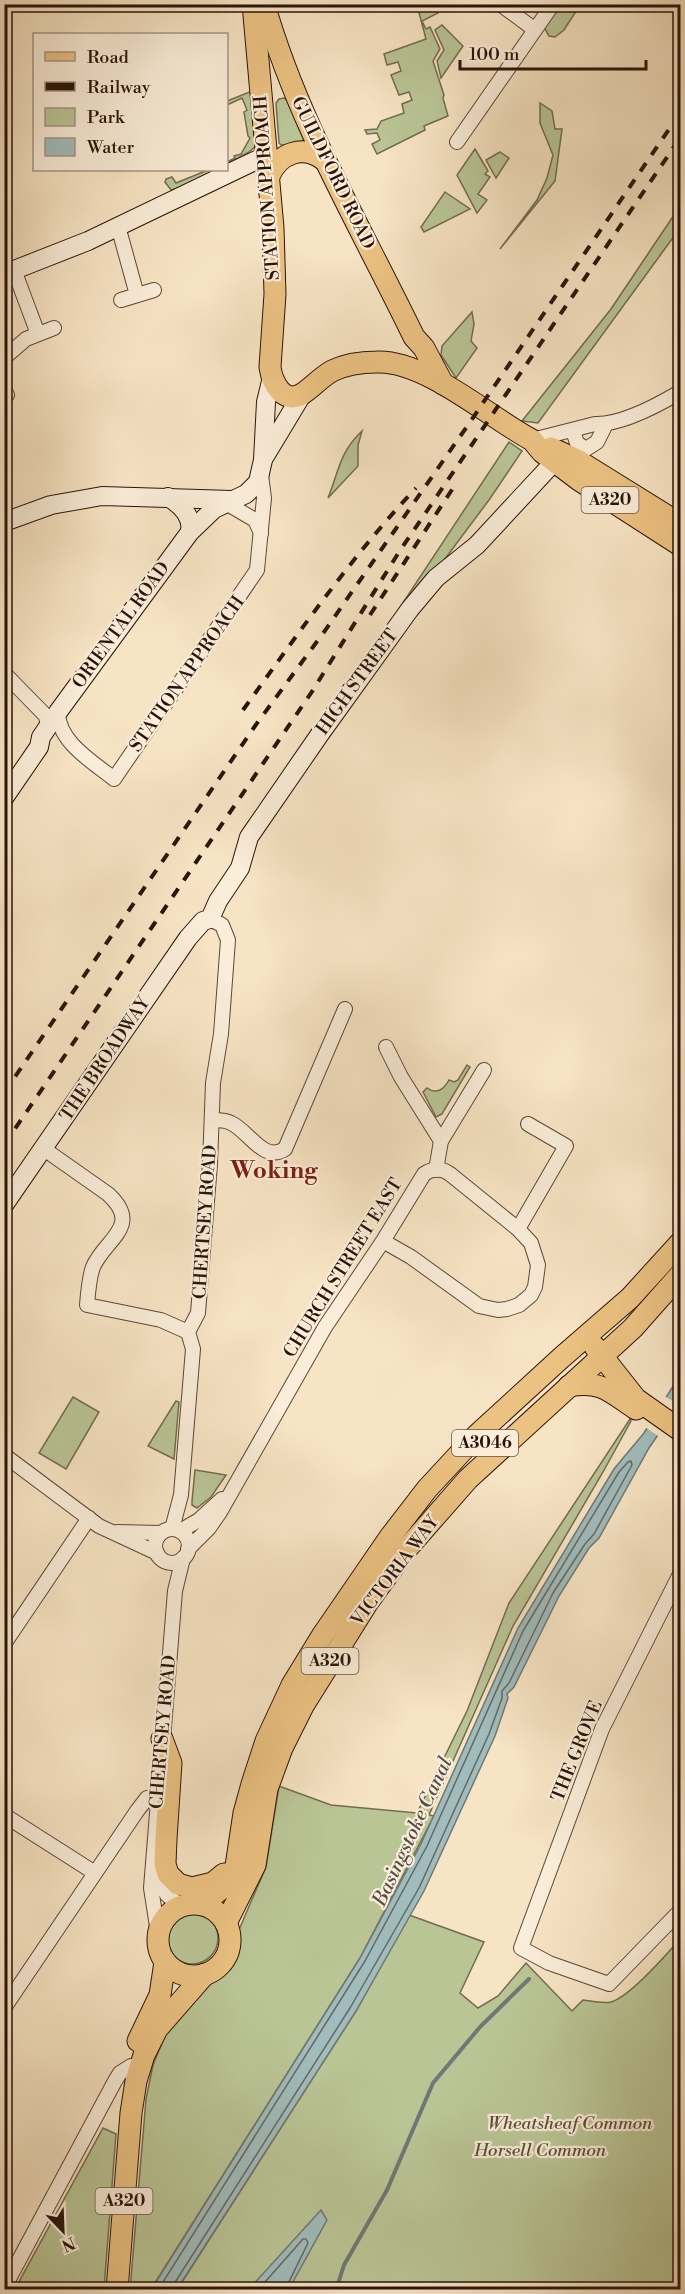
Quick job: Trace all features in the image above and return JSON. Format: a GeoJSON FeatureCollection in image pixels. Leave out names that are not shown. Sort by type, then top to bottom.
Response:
{"type":"FeatureCollection","features":[{"type":"Feature","properties":{"kind":"main road","name":"GUILDFORD ROAD"},"geometry":{"type":"LineString","coordinates":[[257,11],[324,160],[414,337],[424,348],[443,384],[546,454],[579,480],[681,545]]}},
{"type":"Feature","properties":{"kind":"main road","name":"STATION APPROACH"},"geometry":{"type":"LineString","coordinates":[[257,11],[261,101],[275,263],[270,367],[272,377]]}},
{"type":"Feature","properties":{"kind":"main road"},"geometry":{"type":"LineString","coordinates":[[261,101],[274,90],[290,84]]}},
{"type":"Feature","properties":{"kind":"main road"},"geometry":{"type":"LineString","coordinates":[[268,165],[289,154],[306,152],[324,160]]}},
{"type":"Feature","properties":{"kind":"main road"},"geometry":{"type":"LineString","coordinates":[[394,362],[404,357],[414,337]]}},
{"type":"Feature","properties":{"kind":"main road","name":"A320"},"geometry":{"type":"LineString","coordinates":[[303,393],[316,382],[340,368],[360,363],[394,362],[443,384]]}},
{"type":"Feature","properties":{"kind":"main road"},"geometry":{"type":"LineString","coordinates":[[272,377],[283,393],[292,396],[303,393]]}},
{"type":"Feature","properties":{"kind":"main road","name":"GUILDFORD ROAD"},"geometry":{"type":"LineString","coordinates":[[546,454],[681,525]]}},
{"type":"Feature","properties":{"kind":"main road","name":"VICTORIA WAY"},"geometry":{"type":"LineString","coordinates":[[226,1923],[255,1864],[267,1789],[282,1748],[303,1706],[362,1611],[404,1552],[468,1479],[569,1386],[630,1298],[681,1244]]}},
{"type":"Feature","properties":{"kind":"main road","name":"VICTORIA WAY"},"geometry":{"type":"LineString","coordinates":[[203,1905],[227,1884],[236,1866],[244,1813],[252,1784],[266,1741],[292,1685],[322,1636],[390,1537],[413,1518],[500,1429],[590,1354],[633,1328],[681,1275]]}},
{"type":"Feature","properties":{"kind":"main road","name":"A320"},"geometry":{"type":"LineString","coordinates":[[622,1379],[621,1350],[633,1328]]}},
{"type":"Feature","properties":{"kind":"main road"},"geometry":{"type":"LineString","coordinates":[[590,1354],[622,1379],[643,1411]]}},
{"type":"Feature","properties":{"kind":"main road"},"geometry":{"type":"LineString","coordinates":[[590,1354],[643,1411]]}},
{"type":"Feature","properties":{"kind":"main road"},"geometry":{"type":"LineString","coordinates":[[569,1386],[585,1383],[598,1384],[675,1430]]}},
{"type":"Feature","properties":{"kind":"main road"},"geometry":{"type":"LineString","coordinates":[[162,1739],[171,1763],[165,1864],[168,1874],[184,1887],[206,1887],[220,1878],[237,1856]]}},
{"type":"Feature","properties":{"kind":"main road"},"geometry":{"type":"LineString","coordinates":[[158,1934],[166,1916],[181,1906],[203,1905],[212,1908],[226,1923]]}},
{"type":"Feature","properties":{"kind":"main road","name":"A320"},"geometry":{"type":"LineString","coordinates":[[127,2079],[144,2055],[157,2029],[205,1974],[214,1969],[227,1953],[229,1933],[226,1923]]}},
{"type":"Feature","properties":{"kind":"main road","name":"A320"},"geometry":{"type":"LineString","coordinates":[[117,2289],[131,2113],[127,2079],[134,2050],[160,1995],[165,1962],[158,1945],[158,1934]]}},
{"type":"Feature","properties":{"kind":"main road"},"geometry":{"type":"LineString","coordinates":[[165,1962],[185,1975],[205,1974]]}},
{"type":"Feature","properties":{"kind":"street"},"geometry":{"type":"LineString","coordinates":[[500,4],[534,29]]}},
{"type":"Feature","properties":{"kind":"street"},"geometry":{"type":"LineString","coordinates":[[457,142],[552,4]]}},
{"type":"Feature","properties":{"kind":"street"},"geometry":{"type":"LineString","coordinates":[[38,334],[9,272],[268,165]]}},
{"type":"Feature","properties":{"kind":"street"},"geometry":{"type":"LineString","coordinates":[[118,226],[137,295]]}},
{"type":"Feature","properties":{"kind":"street"},"geometry":{"type":"LineString","coordinates":[[122,300],[154,290]]}},
{"type":"Feature","properties":{"kind":"street"},"geometry":{"type":"LineString","coordinates":[[4,358],[26,339],[54,328]]}},
{"type":"Feature","properties":{"kind":"street","name":"STATION APPROACH"},"geometry":{"type":"LineString","coordinates":[[69,742],[114,779],[254,576],[257,570],[264,498],[262,468],[266,402],[272,377]]}},
{"type":"Feature","properties":{"kind":"street"},"geometry":{"type":"LineString","coordinates":[[546,454],[573,431],[595,424],[606,424],[681,392]]}},
{"type":"Feature","properties":{"kind":"street"},"geometry":{"type":"LineString","coordinates":[[262,468],[282,424],[291,414],[303,393]]}},
{"type":"Feature","properties":{"kind":"street"},"geometry":{"type":"LineString","coordinates":[[573,431],[577,443],[586,449],[597,442],[606,424]]}},
{"type":"Feature","properties":{"kind":"street","name":"HIGH STREET"},"geometry":{"type":"LineString","coordinates":[[210,919],[218,901],[240,868],[249,837],[410,609],[436,578],[477,545],[546,454]]}},
{"type":"Feature","properties":{"kind":"street","name":"ORIENTAL ROAD"},"geometry":{"type":"LineString","coordinates":[[4,798],[39,747],[41,737],[190,532],[209,513],[255,488],[262,468]]}},
{"type":"Feature","properties":{"kind":"street"},"geometry":{"type":"LineString","coordinates":[[4,522],[51,505],[89,497],[122,495],[229,502],[255,520],[261,533]]}},
{"type":"Feature","properties":{"kind":"street"},"geometry":{"type":"LineString","coordinates":[[168,497],[186,513],[190,523],[190,532]]}},
{"type":"Feature","properties":{"kind":"street"},"geometry":{"type":"LineString","coordinates":[[4,673],[46,716],[58,723],[69,742]]}},
{"type":"Feature","properties":{"kind":"street"},"geometry":{"type":"LineString","coordinates":[[39,747],[58,739],[69,742]]}},
{"type":"Feature","properties":{"kind":"street","name":"CHERTSEY ROAD"},"geometry":{"type":"LineString","coordinates":[[171,1531],[181,1495],[193,1349],[188,1332],[198,1313],[213,1083],[221,1034],[228,940],[222,925],[210,919]]}},
{"type":"Feature","properties":{"kind":"street","name":"THE BROADWAY"},"geometry":{"type":"LineString","coordinates":[[4,1205],[188,938],[203,921],[210,919]]}},
{"type":"Feature","properties":{"kind":"street"},"geometry":{"type":"LineString","coordinates":[[212,1120],[230,1122],[266,1151],[272,1154],[279,1153],[287,1146],[345,1010]]}},
{"type":"Feature","properties":{"kind":"street"},"geometry":{"type":"LineString","coordinates":[[386,1047],[406,1086],[441,1141]]}},
{"type":"Feature","properties":{"kind":"street"},"geometry":{"type":"LineString","coordinates":[[383,1241],[411,1257],[479,1306],[498,1310],[513,1308],[531,1295],[537,1276],[535,1253],[531,1242],[450,1174],[436,1170],[441,1141],[484,1070]]}},
{"type":"Feature","properties":{"kind":"street"},"geometry":{"type":"LineString","coordinates":[[518,1229],[566,1146],[528,1124]]}},
{"type":"Feature","properties":{"kind":"street"},"geometry":{"type":"LineString","coordinates":[[44,1149],[108,1194],[116,1201],[122,1214],[121,1229],[93,1267],[87,1305],[161,1320],[188,1332]]}},
{"type":"Feature","properties":{"kind":"street","name":"CHURCH STREET EAST"},"geometry":{"type":"LineString","coordinates":[[186,1553],[214,1521],[325,1328],[383,1241],[421,1176],[436,1170]]}},
{"type":"Feature","properties":{"kind":"street"},"geometry":{"type":"LineString","coordinates":[[4,1455],[99,1526],[174,1562],[186,1553],[188,1540],[171,1531],[114,1532]]}},
{"type":"Feature","properties":{"kind":"street","name":"CHURCH STREET EAST"},"geometry":{"type":"LineString","coordinates":[[171,1531],[199,1520],[230,1491]]}},
{"type":"Feature","properties":{"kind":"street"},"geometry":{"type":"LineString","coordinates":[[6,1639],[89,1518]]}},
{"type":"Feature","properties":{"kind":"street"},"geometry":{"type":"LineString","coordinates":[[161,1556],[155,1545],[171,1531]]}},
{"type":"Feature","properties":{"kind":"street","name":"CHERTSEY ROAD"},"geometry":{"type":"LineString","coordinates":[[158,1934],[151,1888],[175,1591],[186,1553]]}},
{"type":"Feature","properties":{"kind":"street","name":"CHERTSEY ROAD"},"geometry":{"type":"LineString","coordinates":[[161,1556],[175,1591]]}},
{"type":"Feature","properties":{"kind":"street","name":"THE GROVE"},"geometry":{"type":"LineString","coordinates":[[681,1574],[602,1729],[521,1948],[549,1963],[609,1984],[681,1911]]}},
{"type":"Feature","properties":{"kind":"street"},"geometry":{"type":"LineString","coordinates":[[4,2008],[147,1798],[158,1797]]}},
{"type":"Feature","properties":{"kind":"street"},"geometry":{"type":"LineString","coordinates":[[4,1815],[95,1873]]}},
{"type":"Feature","properties":{"kind":"street"},"geometry":{"type":"LineString","coordinates":[[153,1873],[166,1895],[181,1906]]}},
{"type":"Feature","properties":{"kind":"street"},"geometry":{"type":"LineString","coordinates":[[4,2288],[127,2079]]}},
{"type":"Feature","properties":{"kind":"green space"},"geometry":{"type":"Polygon","coordinates":[[[417,5],[433,5],[438,13],[422,21],[426,29],[430,27],[440,49],[433,61],[448,116],[424,126],[425,130],[377,154],[372,144],[380,140],[377,133],[367,134],[365,130],[377,129],[381,121],[404,113],[402,104],[412,100],[409,92],[399,95],[391,75],[401,71],[398,62],[387,65],[384,54],[426,39],[417,5]]]}},
{"type":"Feature","properties":{"kind":"green space"},"geometry":{"type":"Polygon","coordinates":[[[558,5],[580,5],[564,30],[555,37],[549,36],[544,27],[558,5]]]}},
{"type":"Feature","properties":{"kind":"green space"},"geometry":{"type":"Polygon","coordinates":[[[442,25],[463,46],[441,78],[437,61],[444,50],[435,30],[442,25]]]}},
{"type":"Feature","properties":{"kind":"green space"},"geometry":{"type":"Polygon","coordinates":[[[252,91],[256,146],[228,163],[235,158],[234,156],[241,154],[250,138],[244,112],[247,110],[242,98],[228,105],[228,101],[252,91]]]}},
{"type":"Feature","properties":{"kind":"green space"},"geometry":{"type":"Polygon","coordinates":[[[284,98],[289,102],[304,139],[301,143],[281,145],[279,143],[276,103],[279,99],[284,98]]]}},
{"type":"Feature","properties":{"kind":"green space"},"geometry":{"type":"Polygon","coordinates":[[[540,103],[552,111],[555,129],[562,129],[555,181],[500,249],[537,200],[547,178],[553,155],[540,123],[540,103]]]}},
{"type":"Feature","properties":{"kind":"green space"},"geometry":{"type":"Polygon","coordinates":[[[475,149],[488,171],[485,174],[490,177],[478,194],[487,200],[477,213],[457,175],[475,149]]]}},
{"type":"Feature","properties":{"kind":"green space"},"geometry":{"type":"Polygon","coordinates":[[[500,152],[509,158],[496,178],[486,160],[500,152]]]}},
{"type":"Feature","properties":{"kind":"green space"},"geometry":{"type":"Polygon","coordinates":[[[206,171],[213,171],[176,189],[171,190],[165,182],[166,179],[172,177],[176,183],[206,171]]]}},
{"type":"Feature","properties":{"kind":"green space"},"geometry":{"type":"Polygon","coordinates":[[[445,192],[470,209],[424,232],[421,227],[445,192]]]}},
{"type":"Feature","properties":{"kind":"green space"},"geometry":{"type":"Polygon","coordinates":[[[680,206],[680,228],[538,423],[522,421],[611,309],[680,206]]]}},
{"type":"Feature","properties":{"kind":"green space"},"geometry":{"type":"Polygon","coordinates":[[[472,312],[474,324],[471,341],[477,348],[456,378],[441,355],[442,346],[472,312]]]}},
{"type":"Feature","properties":{"kind":"green space"},"geometry":{"type":"Polygon","coordinates":[[[362,431],[358,445],[358,466],[328,498],[344,455],[362,431]]]}},
{"type":"Feature","properties":{"kind":"green space"},"geometry":{"type":"Polygon","coordinates":[[[509,442],[522,451],[489,500],[335,706],[509,442]]]}},
{"type":"Feature","properties":{"kind":"green space"},"geometry":{"type":"Polygon","coordinates":[[[467,1065],[470,1067],[442,1114],[436,1117],[423,1092],[427,1088],[434,1091],[440,1090],[449,1080],[454,1082],[458,1080],[467,1065]]]}},
{"type":"Feature","properties":{"kind":"green space"},"geometry":{"type":"Polygon","coordinates":[[[73,1397],[99,1412],[66,1469],[39,1453],[73,1397]]]}},
{"type":"Feature","properties":{"kind":"green space"},"geometry":{"type":"Polygon","coordinates":[[[176,1401],[179,1402],[174,1459],[148,1446],[176,1401]]]}},
{"type":"Feature","properties":{"kind":"green space"},"geometry":{"type":"Polygon","coordinates":[[[630,1419],[603,1472],[513,1626],[429,1815],[434,1816],[360,1958],[151,2289],[130,2290],[146,2099],[153,2065],[166,2033],[213,1981],[229,1968],[236,1957],[239,1944],[238,1932],[266,1867],[279,1786],[331,1805],[417,1813],[467,1711],[509,1603],[630,1419]]]}},
{"type":"Feature","properties":{"kind":"green space"},"geometry":{"type":"Polygon","coordinates":[[[195,1470],[226,1475],[211,1497],[197,1508],[192,1505],[195,1470]]]}},
{"type":"Feature","properties":{"kind":"green space"},"geometry":{"type":"Polygon","coordinates":[[[192,1912],[206,1916],[214,1924],[218,1938],[214,1952],[206,1960],[192,1964],[178,1960],[170,1952],[166,1938],[170,1924],[178,1916],[192,1912]]]}},
{"type":"Feature","properties":{"kind":"green space","name":"Wheatsheaf Common"},"geometry":{"type":"Polygon","coordinates":[[[409,1915],[484,1942],[460,1993],[478,2008],[498,1996],[526,1963],[572,2011],[583,2000],[611,2002],[637,1984],[680,1939],[680,2289],[177,2290],[356,2011],[409,1915]]]}},
{"type":"Feature","properties":{"kind":"green space"},"geometry":{"type":"Polygon","coordinates":[[[103,2128],[116,2134],[104,2289],[15,2289],[103,2128]]]}},
{"type":"Feature","properties":{"kind":"water","name":"Basingstoke Canal"},"geometry":{"type":"Polygon","coordinates":[[[680,1375],[680,1403],[649,1448],[599,1538],[589,1548],[559,1596],[514,1687],[507,1694],[508,1698],[495,1736],[424,1891],[356,2011],[177,2289],[151,2290],[360,1958],[421,1844],[518,1628],[614,1469],[644,1433],[680,1375]]]}},
{"type":"Feature","properties":{"kind":"water"},"geometry":{"type":"Polygon","coordinates":[[[321,2210],[327,2220],[289,2289],[249,2289],[321,2210]]]}},
{"type":"Feature","properties":{"kind":"pier"},"geometry":{"type":"Polygon","coordinates":[[[664,1396],[680,1405],[661,1438],[645,1427],[664,1396]]]}},
{"type":"Feature","properties":{"kind":"waterway"},"geometry":{"type":"LineString","coordinates":[[336,2290],[344,2265],[387,2190],[433,2083],[480,2027],[529,1979]]}},
{"type":"Feature","properties":{"kind":"railway"},"geometry":{"type":"LineString","coordinates":[[4,1093],[255,726],[324,632],[468,425],[680,113]]}},
{"type":"Feature","properties":{"kind":"railway"},"geometry":{"type":"LineString","coordinates":[[4,1145],[313,690],[399,552],[680,138]]}},
{"type":"Feature","properties":{"kind":"railway"},"geometry":{"type":"LineString","coordinates":[[370,615],[457,482]]}},
{"type":"Feature","properties":{"kind":"railway"},"geometry":{"type":"LineString","coordinates":[[243,710],[347,569],[416,488]]}},
{"type":"Feature","properties":{"kind":"district","name":"Woking"},"geometry":{"type":"Point","coordinates":[274,1171]}},
{"type":"Feature","properties":{"kind":"park label","name":"Horsell Common"},"geometry":{"type":"Point","coordinates":[540,2150]}}]}
